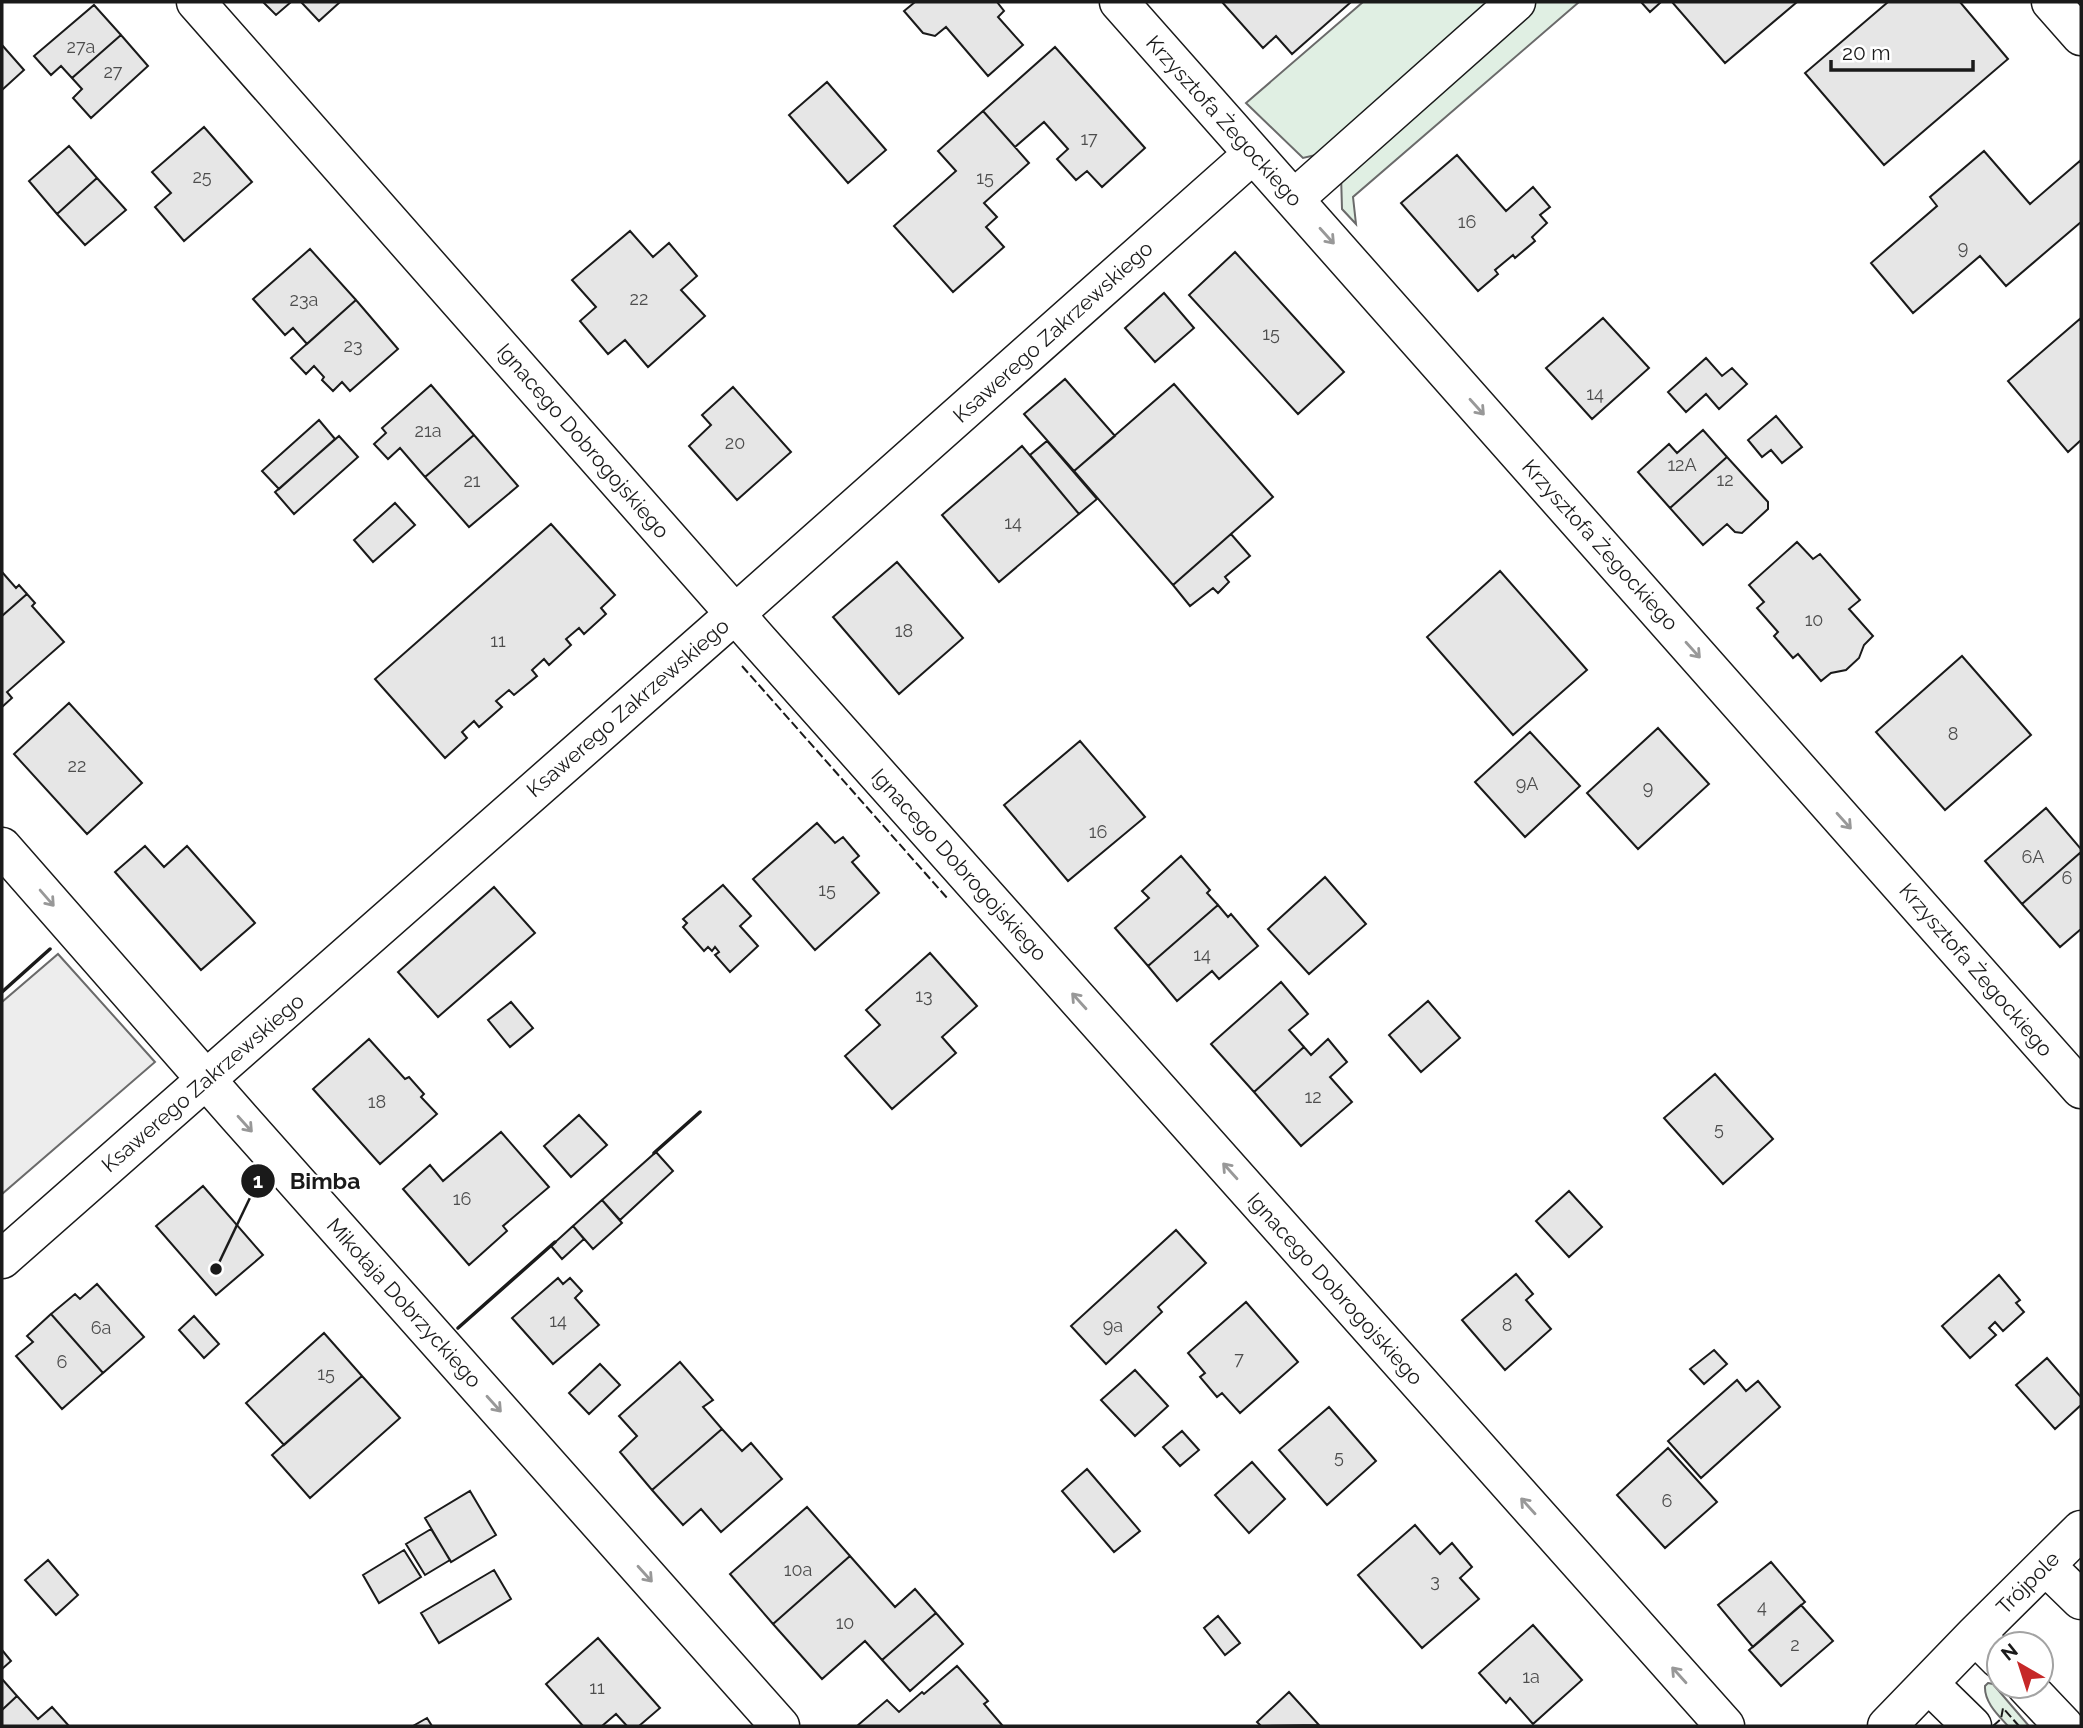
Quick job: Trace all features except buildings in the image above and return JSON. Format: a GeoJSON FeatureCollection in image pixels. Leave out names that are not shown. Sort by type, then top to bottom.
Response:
{"type":"FeatureCollection","features":[{"type":"Feature","properties":{"kind":"street","name":"Ignacego Dobrogojskiego"},"geometry":{"type":"LineString","coordinates":[[196,2],[735,614],[1725,1726]]}},
{"type":"Feature","properties":{"kind":"street","name":"Krzysztofa Żegockiego"},"geometry":{"type":"LineString","coordinates":[[1119,2],[2081,1089]]}},
{"type":"Feature","properties":{"kind":"street"},"geometry":{"type":"LineString","coordinates":[[1294,199],[1516,2]]}},
{"type":"Feature","properties":{"kind":"street"},"geometry":{"type":"LineString","coordinates":[[2051,2],[2081,36]]}},
{"type":"Feature","properties":{"kind":"street","name":"Ksawerego Zakrzewskiego"},"geometry":{"type":"LineString","coordinates":[[2,1259],[1253,154]]}},
{"type":"Feature","properties":{"kind":"street","name":"Mikołaja Dobrzyckiego"},"geometry":{"type":"LineString","coordinates":[[2,847],[780,1726]]}},
{"type":"Feature","properties":{"kind":"street","name":"Trójpole"},"geometry":{"type":"LineString","coordinates":[[1999,1630],[2046,1566],[2081,1530]]}},
{"type":"Feature","properties":{"kind":"street"},"geometry":{"type":"LineString","coordinates":[[2046,1566],[2081,1600]]}},
{"type":"Feature","properties":{"kind":"street","name":"Trójpole"},"geometry":{"type":"LineString","coordinates":[[1887,1726],[1929,1684],[1985,1648]]}},
{"type":"Feature","properties":{"kind":"street"},"geometry":{"type":"LineString","coordinates":[[1929,1684],[1972,1726]]}},
{"type":"Feature","properties":{"kind":"street"},"geometry":{"type":"LineString","coordinates":[[2039,1700],[2064,1726]]}},
{"type":"Feature","properties":{"kind":"green space"},"geometry":{"type":"Polygon","coordinates":[[[1363,2],[1495,2],[1324,153],[1303,158],[1246,103],[1363,2]]]}},
{"type":"Feature","properties":{"kind":"green space"},"geometry":{"type":"Polygon","coordinates":[[[1535,2],[1579,2],[1353,197],[1356,224],[1342,209],[1341,174],[1535,2]]]}},
{"type":"Feature","properties":{"kind":"green space"},"geometry":{"type":"Polygon","coordinates":[[[1988,1700],[2007,1700],[2029,1726],[2008,1726],[1988,1700]]]}},
{"type":"Feature","properties":{"kind":"shaded area"},"geometry":{"type":"Polygon","coordinates":[[[58,954],[155,1062],[2,1194],[2,1002],[58,954]]]}},
{"type":"Feature","properties":{"kind":"fence"},"geometry":{"type":"LineString","coordinates":[[742,666],[948,899]]}},
{"type":"Feature","properties":{"kind":"fence"},"geometry":{"type":"LineString","coordinates":[[1993,1726],[2001,1719],[2003,1708],[2019,1726]]}},
{"type":"Feature","properties":{"kind":"wall"},"geometry":{"type":"LineString","coordinates":[[2,992],[50,949]]}},
{"type":"Feature","properties":{"kind":"wall"},"geometry":{"type":"LineString","coordinates":[[654,1153],[700,1112]]}},
{"type":"Feature","properties":{"kind":"wall"},"geometry":{"type":"LineString","coordinates":[[458,1328],[555,1242]]}},
{"type":"Feature","properties":{"kind":"place","name":"Bimba"},"geometry":{"type":"Point","coordinates":[216,1269]}}]}
